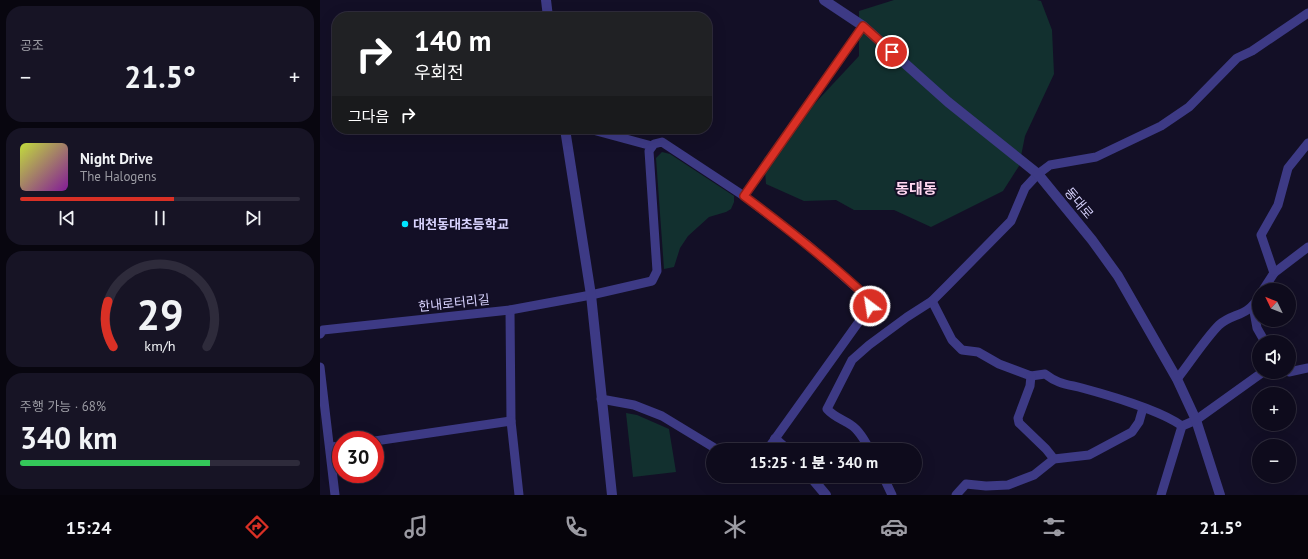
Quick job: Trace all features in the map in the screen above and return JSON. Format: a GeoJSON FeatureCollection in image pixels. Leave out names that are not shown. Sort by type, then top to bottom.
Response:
{"type":"FeatureCollection","features":[{"type":"Feature","properties":{"kind":"street"},"geometry":{"type":"LineString","coordinates":[[546,0],[547,12]]}},
{"type":"Feature","properties":{"kind":"street","name":"동대로"},"geometry":{"type":"LineString","coordinates":[[824,0],[863,26],[948,102],[1038,174],[1092,240],[1118,276],[1177,379],[1196,420],[1220,495]]}},
{"type":"Feature","properties":{"kind":"street"},"geometry":{"type":"LineString","coordinates":[[866,443],[852,425],[832,414],[827,409],[852,360],[900,322],[932,301],[1011,221],[1025,188],[1038,174],[1050,165],[1096,157],[1161,126],[1189,107],[1237,58],[1252,51],[1308,13]]}},
{"type":"Feature","properties":{"kind":"street"},"geometry":{"type":"LineString","coordinates":[[744,196],[863,26]]}},
{"type":"Feature","properties":{"kind":"street"},"geometry":{"type":"LineString","coordinates":[[565,134],[591,296],[612,495]]}},
{"type":"Feature","properties":{"kind":"street"},"geometry":{"type":"LineString","coordinates":[[608,134],[652,146],[657,142],[662,142],[744,196],[808,245],[870,300],[870,306],[772,443]]}},
{"type":"Feature","properties":{"kind":"street"},"geometry":{"type":"LineString","coordinates":[[1274,273],[1261,235],[1278,205],[1288,168],[1308,143]]}},
{"type":"Feature","properties":{"kind":"street","name":"한내로터리길"},"geometry":{"type":"LineString","coordinates":[[320,334],[323,330],[510,310],[591,296],[646,284],[655,277],[657,271],[649,159],[652,146]]}},
{"type":"Feature","properties":{"kind":"street"},"geometry":{"type":"LineString","coordinates":[[1268,283],[1274,273],[1308,247]]}},
{"type":"Feature","properties":{"kind":"street"},"geometry":{"type":"LineString","coordinates":[[932,301],[952,340],[962,350],[978,352],[999,364],[1030,376],[1045,374],[1055,382],[1082,388],[1172,418],[1182,426]]}},
{"type":"Feature","properties":{"kind":"street"},"geometry":{"type":"LineString","coordinates":[[1177,379],[1220,325],[1246,312],[1252,307]]}},
{"type":"Feature","properties":{"kind":"street"},"geometry":{"type":"LineString","coordinates":[[510,310],[511,421],[519,495]]}},
{"type":"Feature","properties":{"kind":"street"},"geometry":{"type":"LineString","coordinates":[[1296,370],[1308,368]]}},
{"type":"Feature","properties":{"kind":"street"},"geometry":{"type":"LineString","coordinates":[[320,371],[335,495]]}},
{"type":"Feature","properties":{"kind":"street"},"geometry":{"type":"LineString","coordinates":[[1030,376],[1030,386],[1018,418],[1019,423],[1046,449],[1054,459]]}},
{"type":"Feature","properties":{"kind":"street"},"geometry":{"type":"LineString","coordinates":[[1161,495],[1182,426],[1196,420],[1253,379]]}},
{"type":"Feature","properties":{"kind":"street"},"geometry":{"type":"LineString","coordinates":[[601,399],[634,405],[662,416],[706,443]]}},
{"type":"Feature","properties":{"kind":"street"},"geometry":{"type":"LineString","coordinates":[[956,495],[966,484],[972,483],[987,491],[1027,478],[1054,459],[1089,455],[1132,432],[1139,422],[1143,408]]}},
{"type":"Feature","properties":{"kind":"street"},"geometry":{"type":"LineString","coordinates":[[384,440],[511,421]]}},
{"type":"Feature","properties":{"kind":"street"},"geometry":{"type":"LineString","coordinates":[[775,439],[780,443]]}},
{"type":"Feature","properties":{"kind":"street"},"geometry":{"type":"LineString","coordinates":[[816,483],[826,495]]}},
{"type":"Feature","properties":{"kind":"street"},"geometry":{"type":"LineString","coordinates":[[886,483],[892,495]]}},
{"type":"Feature","properties":{"kind":"green space"},"geometry":{"type":"Polygon","coordinates":[[[894,0],[1037,0],[1041,1],[1052,30],[1054,74],[1025,136],[1019,166],[1003,191],[931,227],[894,210],[854,210],[836,200],[804,201],[766,184],[764,158],[859,56],[859,11],[894,0]]]}},
{"type":"Feature","properties":{"kind":"green space"},"geometry":{"type":"Polygon","coordinates":[[[662,152],[670,154],[734,196],[734,202],[731,209],[709,217],[688,236],[680,248],[674,267],[664,269],[656,158],[662,152]]]}},
{"type":"Feature","properties":{"kind":"green space"},"geometry":{"type":"Polygon","coordinates":[[[626,413],[637,415],[669,429],[676,472],[633,477],[626,413]]]}},
{"type":"Feature","properties":{"kind":"place","name":"대천동대초등학교"},"geometry":{"type":"Point","coordinates":[405,224]}},
{"type":"Feature","properties":{"kind":"district","name":"동대동"},"geometry":{"type":"Point","coordinates":[916,188]}},
{"type":"Feature","properties":{"kind":"route"},"geometry":{"type":"LineString","coordinates":[[870,306],[870,300],[868,298],[808,245],[744,196],[863,26],[892,52]]}}]}
